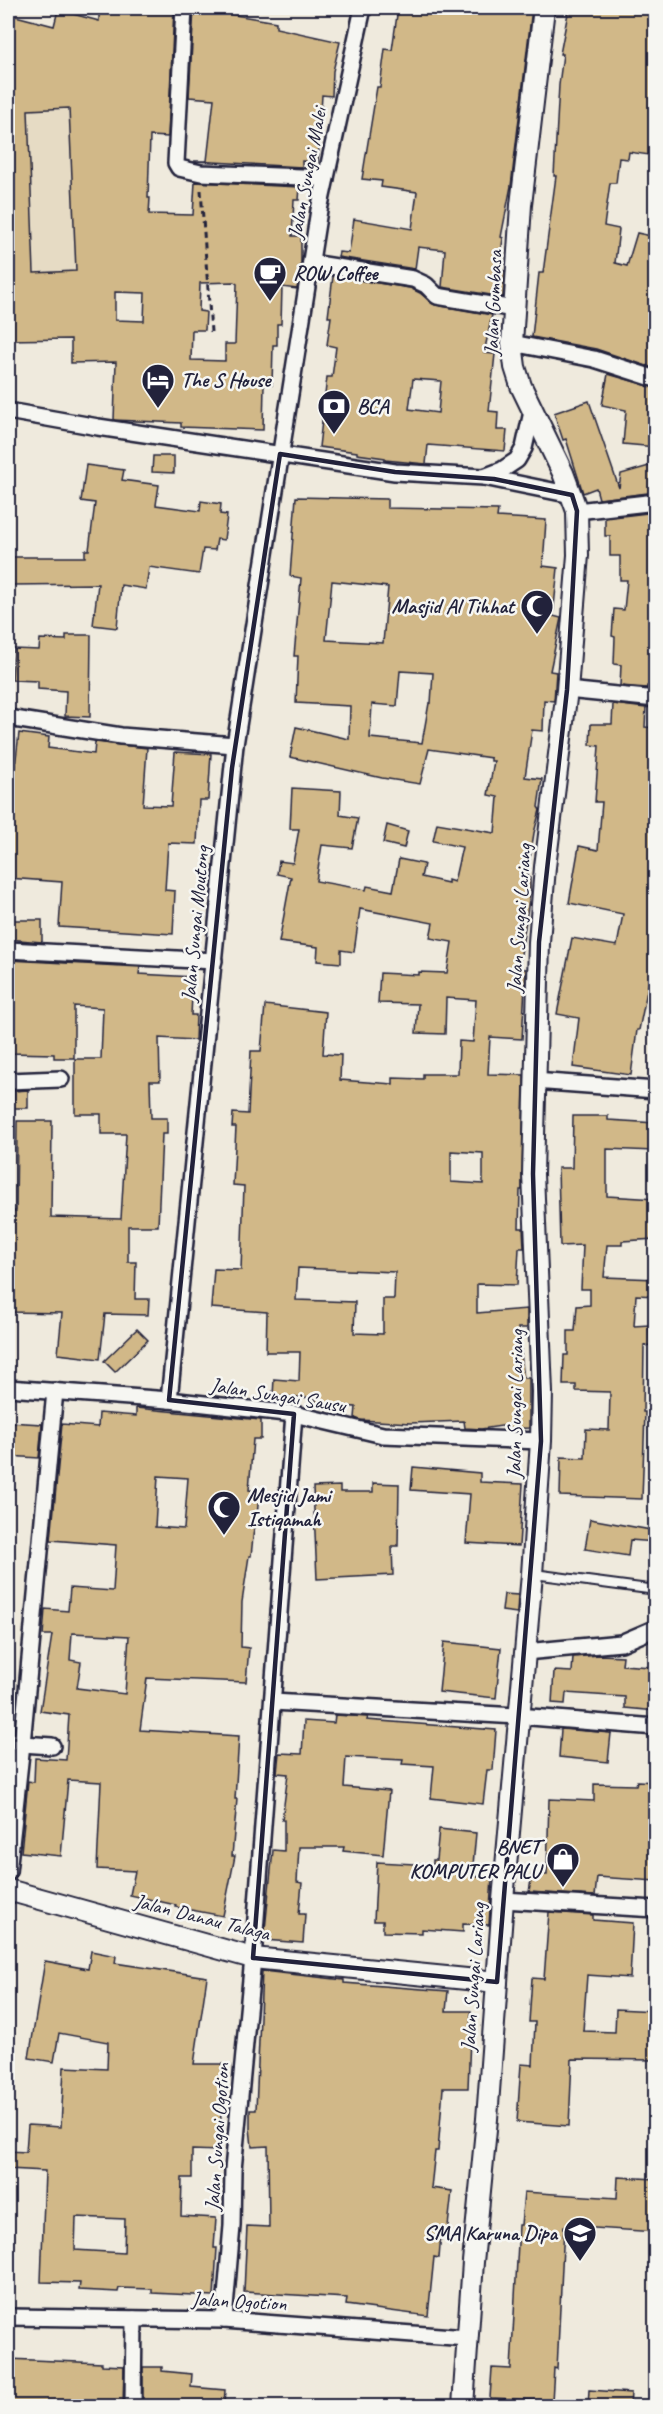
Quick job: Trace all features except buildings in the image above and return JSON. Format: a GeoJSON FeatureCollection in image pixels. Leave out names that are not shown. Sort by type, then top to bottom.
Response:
{"type":"FeatureCollection","features":[{"type":"Feature","properties":{"kind":"street"},"geometry":{"type":"LineString","coordinates":[[184,8],[176,163],[179,168],[201,173],[326,178]]}},
{"type":"Feature","properties":{"kind":"street","name":"Jalan Sungai Malei"},"geometry":{"type":"LineString","coordinates":[[280,454],[326,178],[362,8]]}},
{"type":"Feature","properties":{"kind":"street","name":"Jalan Gumbasa"},"geometry":{"type":"LineString","coordinates":[[532,412],[515,367],[514,309],[521,205],[544,8]]}},
{"type":"Feature","properties":{"kind":"street"},"geometry":{"type":"LineString","coordinates":[[311,263],[413,279],[426,285],[437,296],[514,309]]}},
{"type":"Feature","properties":{"kind":"street"},"geometry":{"type":"LineString","coordinates":[[513,343],[594,359],[656,379]]}},
{"type":"Feature","properties":{"kind":"street"},"geometry":{"type":"LineString","coordinates":[[8,411],[395,472],[484,477],[574,503],[656,502]]}},
{"type":"Feature","properties":{"kind":"street"},"geometry":{"type":"LineString","coordinates":[[484,477],[502,470],[517,460],[524,448],[532,412]]}},
{"type":"Feature","properties":{"kind":"street","name":"Jalan Sungai Lariang"},"geometry":{"type":"LineString","coordinates":[[463,2406],[541,1441],[541,1348],[533,1174],[539,942],[545,867],[567,690],[578,555],[574,503],[532,412]]}},
{"type":"Feature","properties":{"kind":"street","name":"Jalan Sungai Moutong"},"geometry":{"type":"LineString","coordinates":[[169,1400],[235,745],[280,454]]}},
{"type":"Feature","properties":{"kind":"street"},"geometry":{"type":"LineString","coordinates":[[567,690],[656,699]]}},
{"type":"Feature","properties":{"kind":"street"},"geometry":{"type":"LineString","coordinates":[[8,718],[122,736],[235,745]]}},
{"type":"Feature","properties":{"kind":"street"},"geometry":{"type":"LineString","coordinates":[[8,951],[214,961]]}},
{"type":"Feature","properties":{"kind":"street"},"geometry":{"type":"LineString","coordinates":[[8,1080],[61,1078]]}},
{"type":"Feature","properties":{"kind":"street"},"geometry":{"type":"LineString","coordinates":[[534,1081],[656,1089]]}},
{"type":"Feature","properties":{"kind":"street","name":"Jalan Sungai Sausu"},"geometry":{"type":"LineString","coordinates":[[8,1388],[169,1400],[294,1414],[383,1435],[541,1441]]}},
{"type":"Feature","properties":{"kind":"street"},"geometry":{"type":"LineString","coordinates":[[8,1872],[55,1391]]}},
{"type":"Feature","properties":{"kind":"street","name":"Jalan Sungai Ogotion"},"geometry":{"type":"LineString","coordinates":[[224,2320],[232,2226],[233,2170],[253,1958],[294,1414]]}},
{"type":"Feature","properties":{"kind":"street"},"geometry":{"type":"LineString","coordinates":[[525,1652],[621,1643],[656,1628]]}},
{"type":"Feature","properties":{"kind":"street"},"geometry":{"type":"LineString","coordinates":[[273,1702],[518,1716],[656,1727]]}},
{"type":"Feature","properties":{"kind":"street"},"geometry":{"type":"LineString","coordinates":[[22,1744],[52,1746]]}},
{"type":"Feature","properties":{"kind":"street","name":"Jalan Danau Talaga"},"geometry":{"type":"LineString","coordinates":[[8,1890],[253,1958],[497,1982]]}},
{"type":"Feature","properties":{"kind":"street"},"geometry":{"type":"LineString","coordinates":[[503,1900],[656,1909]]}},
{"type":"Feature","properties":{"kind":"street","name":"Jalan Ogotion"},"geometry":{"type":"LineString","coordinates":[[8,2317],[224,2320],[468,2338]]}},
{"type":"Feature","properties":{"kind":"street"},"geometry":{"type":"LineString","coordinates":[[133,2406],[134,2319]]}},
{"type":"Feature","properties":{"kind":"lane"},"geometry":{"type":"LineString","coordinates":[[532,1574],[656,1590]]}},
{"type":"Feature","properties":{"kind":"path"},"geometry":{"type":"LineString","coordinates":[[201,204],[211,332]]}},
{"type":"Feature","properties":{"kind":"highlighted area"},"geometry":{"type":"Polygon","coordinates":[[[280,454],[395,472],[494,479],[572,495],[577,511],[567,690],[539,942],[533,1174],[541,1441],[497,1982],[253,1958],[294,1414],[169,1400],[232,768],[280,454]]]}},
{"type":"Feature","properties":{"kind":"shaded area"},"geometry":{"type":"Polygon","coordinates":[[[106,73],[115,293],[8,298],[8,78],[106,73]]]}},
{"type":"Feature","properties":{"kind":"place","name":"ROW Coffee"},"geometry":{"type":"Point","coordinates":[270,302]}},
{"type":"Feature","properties":{"kind":"place","name":"The S House"},"geometry":{"type":"Point","coordinates":[158,409]}},
{"type":"Feature","properties":{"kind":"place","name":"BCA"},"geometry":{"type":"Point","coordinates":[334,435]}},
{"type":"Feature","properties":{"kind":"place","name":"Masjid Al Tihhat"},"geometry":{"type":"Point","coordinates":[537,635]}},
{"type":"Feature","properties":{"kind":"place","name":"Mesjid Jami Istiqamah"},"geometry":{"type":"Point","coordinates":[224,1536]}},
{"type":"Feature","properties":{"kind":"place","name":"BNET KOMPUTER PALU"},"geometry":{"type":"Point","coordinates":[563,1888]}},
{"type":"Feature","properties":{"kind":"place","name":"SMA Karuna Dipa"},"geometry":{"type":"Point","coordinates":[580,2262]}}]}
